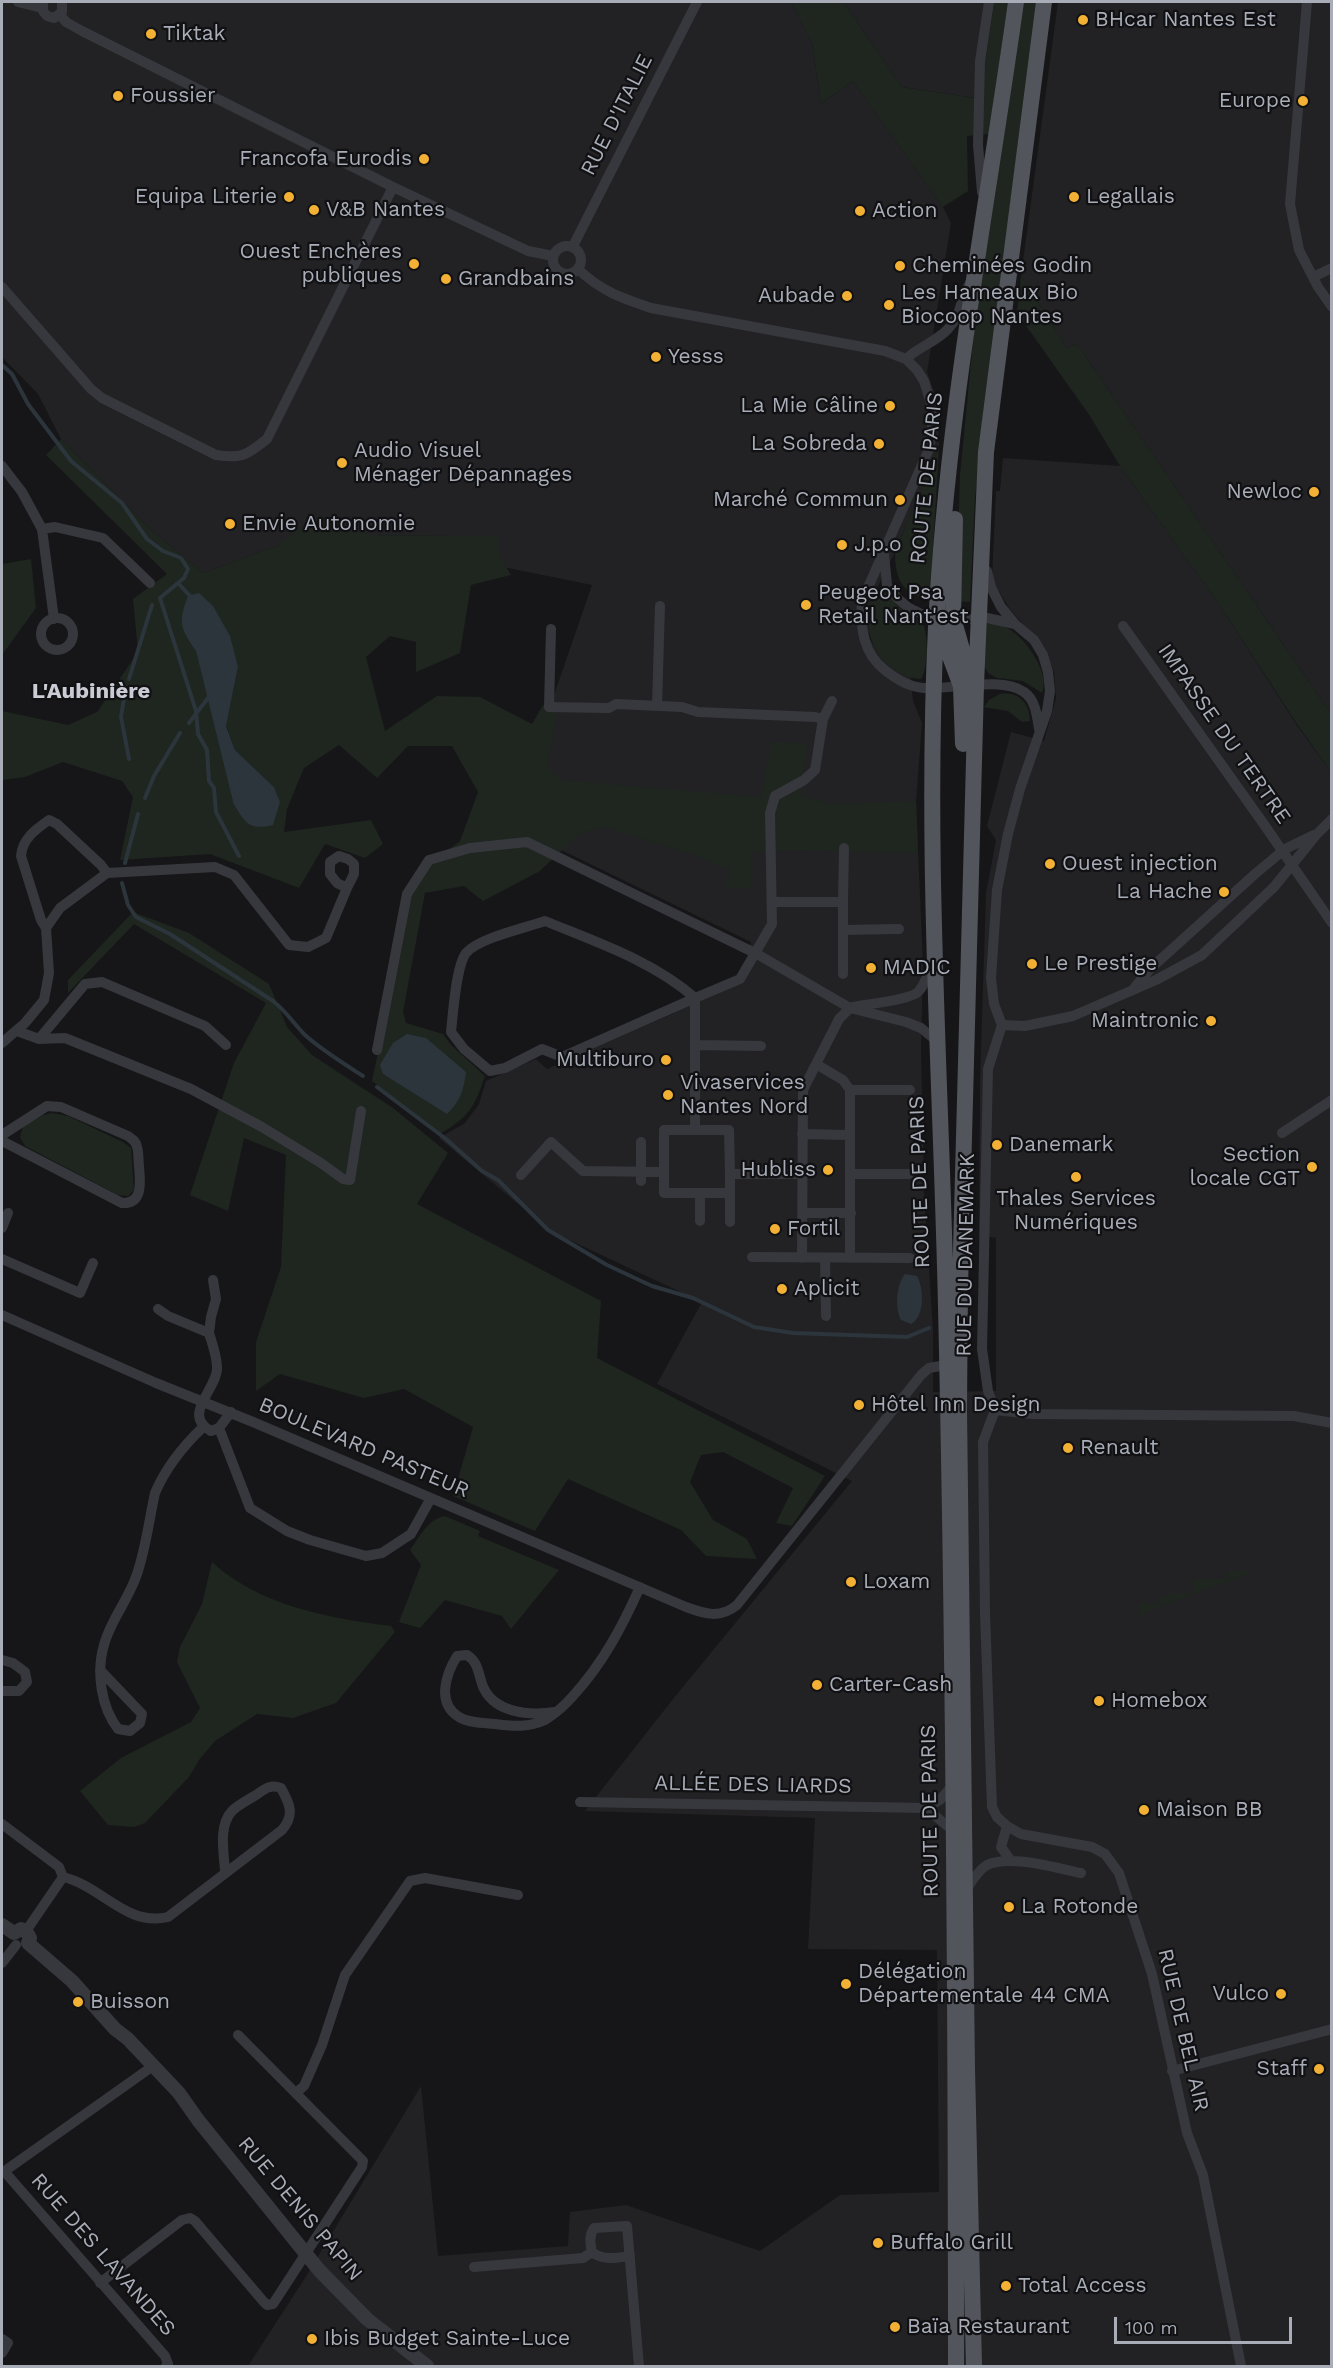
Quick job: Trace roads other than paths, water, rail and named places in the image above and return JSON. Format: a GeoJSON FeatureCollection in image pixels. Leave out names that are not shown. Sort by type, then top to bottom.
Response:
{"type":"FeatureCollection","features":[{"type":"Feature","properties":{"kind":"main road","name":"ROUTE DE PARIS"},"geometry":{"type":"LineString","coordinates":[[956,2367],[952,1786],[946,1365],[932,819],[933,688],[944,620],[949,472],[983,211],[1016,2]]}},
{"type":"Feature","properties":{"kind":"main road","name":"ROUTE DE PARIS"},"geometry":{"type":"LineString","coordinates":[[974,2367],[965,1891],[960,1288],[973,783],[968,685],[978,619],[982,500],[990,414],[1044,2]]}},
{"type":"Feature","properties":{"kind":"main road"},"geometry":{"type":"LineString","coordinates":[[944,620],[965,660],[968,685]]}},
{"type":"Feature","properties":{"kind":"street"},"geometry":{"type":"LineString","coordinates":[[18,2],[43,5],[47,16],[54,18],[60,15],[63,9],[62,2]]}},
{"type":"Feature","properties":{"kind":"street","name":"RUE D'ITALIE"},"geometry":{"type":"LineString","coordinates":[[573,246],[697,2]]}},
{"type":"Feature","properties":{"kind":"street"},"geometry":{"type":"LineString","coordinates":[[983,211],[978,145],[980,61],[988,2]]}},
{"type":"Feature","properties":{"kind":"street"},"geometry":{"type":"LineString","coordinates":[[1307,2],[1290,204],[1299,250],[1332,307]]}},
{"type":"Feature","properties":{"kind":"street"},"geometry":{"type":"LineString","coordinates":[[60,15],[81,32],[393,187],[528,251],[553,256]]}},
{"type":"Feature","properties":{"kind":"street"},"geometry":{"type":"LineString","coordinates":[[2,287],[96,393],[216,455],[236,458],[253,451],[267,439],[393,187]]}},
{"type":"Feature","properties":{"kind":"street"},"geometry":{"type":"LineString","coordinates":[[573,246],[581,256],[578,269],[570,274],[561,273],[554,266],[553,256],[559,248],[573,246]]}},
{"type":"Feature","properties":{"kind":"street"},"geometry":{"type":"LineString","coordinates":[[1313,277],[1332,268]]}},
{"type":"Feature","properties":{"kind":"street"},"geometry":{"type":"LineString","coordinates":[[578,269],[595,285],[621,298],[651,308],[885,351],[906,359],[924,381],[934,413],[929,449],[862,601],[863,638],[878,665],[907,685],[933,688],[968,685],[1007,686],[1026,692],[1035,706],[1039,730]]}},
{"type":"Feature","properties":{"kind":"street"},"geometry":{"type":"LineString","coordinates":[[906,359],[950,328],[957,318],[964,292],[974,277]]}},
{"type":"Feature","properties":{"kind":"street"},"geometry":{"type":"LineString","coordinates":[[2,466],[22,492],[42,530],[54,619]]}},
{"type":"Feature","properties":{"kind":"street"},"geometry":{"type":"LineString","coordinates":[[42,530],[55,527],[103,538],[150,583]]}},
{"type":"Feature","properties":{"kind":"street"},"geometry":{"type":"LineString","coordinates":[[884,551],[887,585],[909,608],[944,620],[997,619],[1015,624]]}},
{"type":"Feature","properties":{"kind":"street"},"geometry":{"type":"LineString","coordinates":[[980,565],[987,571],[998,602],[1015,624],[1034,640],[1043,655],[1050,691],[1047,711],[1039,730],[1005,844],[997,890],[991,978],[994,1004],[1002,1024],[1025,1026],[1073,1016],[1156,980],[1202,955],[1258,903],[1332,819]]}},
{"type":"Feature","properties":{"kind":"street"},"geometry":{"type":"LineString","coordinates":[[657,706],[660,606]]}},
{"type":"Feature","properties":{"kind":"street","name":"IMPASSE DU TERTRE"},"geometry":{"type":"LineString","coordinates":[[1123,626],[1332,923]]}},
{"type":"Feature","properties":{"kind":"street"},"geometry":{"type":"LineString","coordinates":[[551,629],[549,707],[609,708],[616,704],[682,707],[698,712],[823,719]]}},
{"type":"Feature","properties":{"kind":"street"},"geometry":{"type":"LineString","coordinates":[[695,1130],[695,998],[675,981],[599,943],[545,921],[479,944],[465,954],[456,989],[451,1032],[464,1049],[490,1071],[505,1068],[542,1049],[562,1057],[695,998],[740,979],[757,954],[772,924],[770,813],[772,804],[775,796],[804,780],[815,770],[823,719],[832,701]]}},
{"type":"Feature","properties":{"kind":"street"},"geometry":{"type":"LineString","coordinates":[[2,1043],[38,1009],[48,989],[46,928],[41,920],[21,856],[21,847],[49,820],[57,824],[107,873]]}},
{"type":"Feature","properties":{"kind":"street"},"geometry":{"type":"LineString","coordinates":[[1133,990],[1150,969],[1282,851],[1316,835]]}},
{"type":"Feature","properties":{"kind":"street"},"geometry":{"type":"LineString","coordinates":[[377,1050],[407,894],[429,860],[470,848],[527,842],[757,954],[850,1008],[906,1022],[921,1028],[938,1042]]}},
{"type":"Feature","properties":{"kind":"street"},"geometry":{"type":"LineString","coordinates":[[843,974],[844,848]]}},
{"type":"Feature","properties":{"kind":"street"},"geometry":{"type":"LineString","coordinates":[[46,928],[60,908],[107,873],[215,867],[234,875],[290,945],[308,947],[326,938],[347,888]]}},
{"type":"Feature","properties":{"kind":"street"},"geometry":{"type":"LineString","coordinates":[[773,902],[843,902]]}},
{"type":"Feature","properties":{"kind":"street"},"geometry":{"type":"LineString","coordinates":[[843,930],[899,929]]}},
{"type":"Feature","properties":{"kind":"street"},"geometry":{"type":"LineString","coordinates":[[802,1258],[803,1090],[839,1019],[850,1008],[874,1002],[909,998],[918,992],[935,959]]}},
{"type":"Feature","properties":{"kind":"street"},"geometry":{"type":"LineString","coordinates":[[39,1039],[85,984],[102,982],[205,1026],[226,1045]]}},
{"type":"Feature","properties":{"kind":"street","name":"RUE DU DANEMARK"},"geometry":{"type":"LineString","coordinates":[[995,1410],[988,1390],[982,1348],[988,1069],[1002,1024]]}},
{"type":"Feature","properties":{"kind":"street"},"geometry":{"type":"LineString","coordinates":[[17,1031],[39,1039],[65,1038],[190,1089],[262,1127],[321,1163],[342,1179],[350,1180],[361,1111]]}},
{"type":"Feature","properties":{"kind":"street"},"geometry":{"type":"LineString","coordinates":[[696,1045],[761,1046]]}},
{"type":"Feature","properties":{"kind":"street"},"geometry":{"type":"LineString","coordinates":[[816,1064],[843,1080],[850,1090],[850,1257]]}},
{"type":"Feature","properties":{"kind":"street"},"geometry":{"type":"LineString","coordinates":[[850,1090],[909,1090]]}},
{"type":"Feature","properties":{"kind":"street"},"geometry":{"type":"LineString","coordinates":[[1282,1133],[1332,1100]]}},
{"type":"Feature","properties":{"kind":"street"},"geometry":{"type":"LineString","coordinates":[[2,1135],[47,1106],[61,1107],[134,1140],[137,1147],[139,1193],[136,1199],[129,1203],[122,1203],[2,1141]]}},
{"type":"Feature","properties":{"kind":"street"},"geometry":{"type":"LineString","coordinates":[[730,1193],[664,1193],[664,1130],[729,1130],[730,1174],[730,1193],[730,1222]]}},
{"type":"Feature","properties":{"kind":"street"},"geometry":{"type":"LineString","coordinates":[[802,1134],[849,1135]]}},
{"type":"Feature","properties":{"kind":"street"},"geometry":{"type":"LineString","coordinates":[[521,1175],[551,1142],[583,1172],[641,1176],[664,1172]]}},
{"type":"Feature","properties":{"kind":"street"},"geometry":{"type":"LineString","coordinates":[[641,1142],[641,1176]]}},
{"type":"Feature","properties":{"kind":"street"},"geometry":{"type":"LineString","coordinates":[[730,1174],[802,1174]]}},
{"type":"Feature","properties":{"kind":"street"},"geometry":{"type":"LineString","coordinates":[[850,1174],[909,1174]]}},
{"type":"Feature","properties":{"kind":"street"},"geometry":{"type":"LineString","coordinates":[[700,1193],[700,1221]]}},
{"type":"Feature","properties":{"kind":"street"},"geometry":{"type":"LineString","coordinates":[[2,1228],[8,1213]]}},
{"type":"Feature","properties":{"kind":"street"},"geometry":{"type":"LineString","coordinates":[[803,1213],[851,1213]]}},
{"type":"Feature","properties":{"kind":"street"},"geometry":{"type":"LineString","coordinates":[[752,1257],[910,1258]]}},
{"type":"Feature","properties":{"kind":"street"},"geometry":{"type":"LineString","coordinates":[[825,1258],[826,1316]]}},
{"type":"Feature","properties":{"kind":"street"},"geometry":{"type":"LineString","coordinates":[[2,1259],[80,1293],[93,1263]]}},
{"type":"Feature","properties":{"kind":"street"},"geometry":{"type":"LineString","coordinates":[[213,1280],[216,1299],[209,1333],[217,1370],[202,1401],[199,1410],[200,1420],[211,1431],[219,1428],[231,1412]]}},
{"type":"Feature","properties":{"kind":"street"},"geometry":{"type":"LineString","coordinates":[[158,1309],[168,1316],[209,1333]]}},
{"type":"Feature","properties":{"kind":"street","name":"BOULEVARD PASTEUR"},"geometry":{"type":"LineString","coordinates":[[2,1315],[156,1383],[231,1412],[640,1587],[711,1615],[729,1612],[737,1605],[921,1375],[929,1368],[946,1365]]}},
{"type":"Feature","properties":{"kind":"street"},"geometry":{"type":"LineString","coordinates":[[1011,1861],[1001,1847],[1007,1826],[997,1817],[992,1807],[990,1786],[983,1442],[995,1410],[1033,1414],[1294,1416],[1332,1423]]}},
{"type":"Feature","properties":{"kind":"street"},"geometry":{"type":"LineString","coordinates":[[100,1670],[142,1714],[140,1723],[130,1731],[118,1729],[111,1719],[104,1698],[100,1670],[104,1644],[137,1576],[157,1488],[166,1470],[204,1426]]}},
{"type":"Feature","properties":{"kind":"street"},"geometry":{"type":"LineString","coordinates":[[219,1428],[250,1508],[270,1522],[310,1540],[366,1556],[382,1553],[411,1534],[431,1498]]}},
{"type":"Feature","properties":{"kind":"street"},"geometry":{"type":"LineString","coordinates":[[555,1712],[535,1715],[507,1708],[491,1701],[483,1687],[475,1660],[467,1655],[458,1656],[449,1669],[444,1691],[449,1708],[460,1718],[524,1727],[546,1719],[555,1712],[591,1676],[614,1641],[640,1587]]}},
{"type":"Feature","properties":{"kind":"street"},"geometry":{"type":"LineString","coordinates":[[2,1660],[13,1663],[24,1672],[27,1682],[18,1691],[2,1691]]}},
{"type":"Feature","properties":{"kind":"street"},"geometry":{"type":"LineString","coordinates":[[63,1877],[79,1881],[129,1913],[156,1920],[168,1917],[225,1871],[282,1830],[289,1821],[290,1812],[281,1788],[274,1785],[267,1787],[232,1811],[225,1824],[223,1842],[225,1871]]}},
{"type":"Feature","properties":{"kind":"street"},"geometry":{"type":"LineString","coordinates":[[952,1786],[940,1800],[926,1808],[952,1830]]}},
{"type":"Feature","properties":{"kind":"street","name":"ALLÉE DES LIARDS"},"geometry":{"type":"LineString","coordinates":[[580,1802],[926,1808]]}},
{"type":"Feature","properties":{"kind":"street"},"geometry":{"type":"LineString","coordinates":[[2,1824],[59,1867],[63,1877]]}},
{"type":"Feature","properties":{"kind":"street","name":"RUE DE BEL AIR"},"geometry":{"type":"LineString","coordinates":[[1007,1826],[1021,1834],[1092,1847],[1105,1854],[1119,1873],[1152,1974],[1187,2133],[1203,2175],[1241,2367]]}},
{"type":"Feature","properties":{"kind":"street"},"geometry":{"type":"LineString","coordinates":[[965,1891],[981,1869],[987,1865],[1011,1861],[1081,1873]]}},
{"type":"Feature","properties":{"kind":"street"},"geometry":{"type":"LineString","coordinates":[[2,1963],[63,1877]]}},
{"type":"Feature","properties":{"kind":"street"},"geometry":{"type":"LineString","coordinates":[[297,2092],[304,2086],[322,2045],[345,1975],[410,1881],[425,1878],[518,1895]]}},
{"type":"Feature","properties":{"kind":"street","name":"RUE DENIS PAPIN"},"geometry":{"type":"LineString","coordinates":[[2,1924],[72,1981],[179,2093],[305,2254],[367,2319],[427,2367]]}},
{"type":"Feature","properties":{"kind":"street"},"geometry":{"type":"LineString","coordinates":[[1172,2071],[1332,2029]]}},
{"type":"Feature","properties":{"kind":"street"},"geometry":{"type":"LineString","coordinates":[[100,2283],[182,2220],[190,2218],[267,2305],[273,2304],[362,2167],[363,2162],[297,2092],[238,2035]]}},
{"type":"Feature","properties":{"kind":"street"},"geometry":{"type":"LineString","coordinates":[[3,2173],[153,2066]]}},
{"type":"Feature","properties":{"kind":"street","name":"RUE DES LAVANDES"},"geometry":{"type":"LineString","coordinates":[[3,2173],[165,2356],[168,2364],[166,2367]]}},
{"type":"Feature","properties":{"kind":"street"},"geometry":{"type":"LineString","coordinates":[[630,2256],[615,2259],[598,2257],[592,2252],[590,2241],[594,2228],[627,2226],[630,2256],[639,2367]]}},
{"type":"Feature","properties":{"kind":"street"},"geometry":{"type":"LineString","coordinates":[[474,2267],[583,2258],[592,2252]]}},
{"type":"Feature","properties":{"kind":"street"},"geometry":{"type":"LineString","coordinates":[[2,2339],[8,2343],[2,2353]]}},
{"type":"Feature","properties":{"kind":"waterway"},"geometry":{"type":"LineString","coordinates":[[2,365],[12,374],[28,404],[71,461],[122,503],[147,539],[163,551],[181,558],[188,569],[184,578],[178,583],[192,598]]}},
{"type":"Feature","properties":{"kind":"waterway"},"geometry":{"type":"LineString","coordinates":[[178,583],[160,598],[196,711],[198,734],[207,750],[209,781],[214,788],[216,812],[239,856]]}},
{"type":"Feature","properties":{"kind":"waterway"},"geometry":{"type":"LineString","coordinates":[[129,679],[152,605]]}},
{"type":"Feature","properties":{"kind":"waterway"},"geometry":{"type":"LineString","coordinates":[[125,692],[121,717],[129,759]]}},
{"type":"Feature","properties":{"kind":"waterway"},"geometry":{"type":"LineString","coordinates":[[189,723],[208,698]]}},
{"type":"Feature","properties":{"kind":"waterway"},"geometry":{"type":"LineString","coordinates":[[145,798],[154,776],[180,733]]}},
{"type":"Feature","properties":{"kind":"waterway"},"geometry":{"type":"LineString","coordinates":[[125,863],[138,814]]}},
{"type":"Feature","properties":{"kind":"waterway"},"geometry":{"type":"LineString","coordinates":[[122,883],[128,905],[136,917],[170,934],[273,1001],[312,1041],[363,1076]]}},
{"type":"Feature","properties":{"kind":"waterway"},"geometry":{"type":"LineString","coordinates":[[377,1087],[446,1139],[482,1171],[498,1180],[548,1230],[607,1265],[652,1286],[693,1298],[754,1327],[793,1333],[907,1337],[929,1328]]}},
{"type":"Feature","properties":{"kind":"place","name":"BHcar Nantes Est"},"geometry":{"type":"Point","coordinates":[1083,20]}},
{"type":"Feature","properties":{"kind":"place","name":"Tiktak"},"geometry":{"type":"Point","coordinates":[151,34]}},
{"type":"Feature","properties":{"kind":"place","name":"Foussier"},"geometry":{"type":"Point","coordinates":[118,96]}},
{"type":"Feature","properties":{"kind":"place","name":"Europe"},"geometry":{"type":"Point","coordinates":[1303,101]}},
{"type":"Feature","properties":{"kind":"place","name":"Francofa Eurodis"},"geometry":{"type":"Point","coordinates":[424,159]}},
{"type":"Feature","properties":{"kind":"place","name":"Equipa Literie"},"geometry":{"type":"Point","coordinates":[289,197]}},
{"type":"Feature","properties":{"kind":"place","name":"Legallais"},"geometry":{"type":"Point","coordinates":[1074,197]}},
{"type":"Feature","properties":{"kind":"place","name":"V&B Nantes"},"geometry":{"type":"Point","coordinates":[314,210]}},
{"type":"Feature","properties":{"kind":"place","name":"Action"},"geometry":{"type":"Point","coordinates":[860,211]}},
{"type":"Feature","properties":{"kind":"place","name":"Ouest Enchères publiques"},"geometry":{"type":"Point","coordinates":[414,264]}},
{"type":"Feature","properties":{"kind":"place","name":"Cheminées Godin"},"geometry":{"type":"Point","coordinates":[900,266]}},
{"type":"Feature","properties":{"kind":"place","name":"Grandbains"},"geometry":{"type":"Point","coordinates":[446,279]}},
{"type":"Feature","properties":{"kind":"place","name":"Aubade"},"geometry":{"type":"Point","coordinates":[847,296]}},
{"type":"Feature","properties":{"kind":"place","name":"Les Hameaux Bio Biocoop Nantes"},"geometry":{"type":"Point","coordinates":[889,305]}},
{"type":"Feature","properties":{"kind":"place","name":"Yesss"},"geometry":{"type":"Point","coordinates":[656,357]}},
{"type":"Feature","properties":{"kind":"place","name":"La Mie Câline"},"geometry":{"type":"Point","coordinates":[890,406]}},
{"type":"Feature","properties":{"kind":"place","name":"La Sobreda"},"geometry":{"type":"Point","coordinates":[879,444]}},
{"type":"Feature","properties":{"kind":"place","name":"Audio Visuel Ménager Dépannages"},"geometry":{"type":"Point","coordinates":[342,463]}},
{"type":"Feature","properties":{"kind":"place","name":"Newloc"},"geometry":{"type":"Point","coordinates":[1314,492]}},
{"type":"Feature","properties":{"kind":"place","name":"Marché Commun"},"geometry":{"type":"Point","coordinates":[900,500]}},
{"type":"Feature","properties":{"kind":"place","name":"Envie Autonomie"},"geometry":{"type":"Point","coordinates":[230,524]}},
{"type":"Feature","properties":{"kind":"place","name":"J.p.o"},"geometry":{"type":"Point","coordinates":[842,545]}},
{"type":"Feature","properties":{"kind":"place","name":"Peugeot Psa Retail Nant'est"},"geometry":{"type":"Point","coordinates":[806,605]}},
{"type":"Feature","properties":{"kind":"place","name":"Ouest injection"},"geometry":{"type":"Point","coordinates":[1050,864]}},
{"type":"Feature","properties":{"kind":"place","name":"La Hache"},"geometry":{"type":"Point","coordinates":[1224,892]}},
{"type":"Feature","properties":{"kind":"place","name":"Le Prestige"},"geometry":{"type":"Point","coordinates":[1032,964]}},
{"type":"Feature","properties":{"kind":"place","name":"MADIC"},"geometry":{"type":"Point","coordinates":[871,968]}},
{"type":"Feature","properties":{"kind":"place","name":"Maintronic"},"geometry":{"type":"Point","coordinates":[1211,1021]}},
{"type":"Feature","properties":{"kind":"place","name":"Multiburo"},"geometry":{"type":"Point","coordinates":[666,1060]}},
{"type":"Feature","properties":{"kind":"place","name":"Vivaservices Nantes Nord"},"geometry":{"type":"Point","coordinates":[668,1095]}},
{"type":"Feature","properties":{"kind":"place","name":"Danemark"},"geometry":{"type":"Point","coordinates":[997,1145]}},
{"type":"Feature","properties":{"kind":"place","name":"Section locale CGT"},"geometry":{"type":"Point","coordinates":[1312,1167]}},
{"type":"Feature","properties":{"kind":"place","name":"Hubliss"},"geometry":{"type":"Point","coordinates":[828,1170]}},
{"type":"Feature","properties":{"kind":"place","name":"Thales Services Numériques"},"geometry":{"type":"Point","coordinates":[1076,1177]}},
{"type":"Feature","properties":{"kind":"place","name":"Fortil"},"geometry":{"type":"Point","coordinates":[775,1229]}},
{"type":"Feature","properties":{"kind":"place","name":"Aplicit"},"geometry":{"type":"Point","coordinates":[782,1289]}},
{"type":"Feature","properties":{"kind":"place","name":"Hôtel Inn Design"},"geometry":{"type":"Point","coordinates":[859,1405]}},
{"type":"Feature","properties":{"kind":"place","name":"Renault"},"geometry":{"type":"Point","coordinates":[1068,1448]}},
{"type":"Feature","properties":{"kind":"place","name":"Loxam"},"geometry":{"type":"Point","coordinates":[851,1582]}},
{"type":"Feature","properties":{"kind":"place","name":"Carter-Cash"},"geometry":{"type":"Point","coordinates":[817,1685]}},
{"type":"Feature","properties":{"kind":"place","name":"Homebox"},"geometry":{"type":"Point","coordinates":[1099,1701]}},
{"type":"Feature","properties":{"kind":"place","name":"Maison BB"},"geometry":{"type":"Point","coordinates":[1144,1810]}},
{"type":"Feature","properties":{"kind":"place","name":"La Rotonde"},"geometry":{"type":"Point","coordinates":[1009,1907]}},
{"type":"Feature","properties":{"kind":"place","name":"Délégation Départementale 44 CMA"},"geometry":{"type":"Point","coordinates":[846,1984]}},
{"type":"Feature","properties":{"kind":"place","name":"Vulco"},"geometry":{"type":"Point","coordinates":[1281,1994]}},
{"type":"Feature","properties":{"kind":"place","name":"Buisson"},"geometry":{"type":"Point","coordinates":[78,2002]}},
{"type":"Feature","properties":{"kind":"place","name":"Staff"},"geometry":{"type":"Point","coordinates":[1319,2069]}},
{"type":"Feature","properties":{"kind":"place","name":"Buffalo Grill"},"geometry":{"type":"Point","coordinates":[878,2243]}},
{"type":"Feature","properties":{"kind":"place","name":"Total Access"},"geometry":{"type":"Point","coordinates":[1006,2286]}},
{"type":"Feature","properties":{"kind":"place","name":"Baïa Restaurant"},"geometry":{"type":"Point","coordinates":[895,2327]}},
{"type":"Feature","properties":{"kind":"place","name":"Ibis Budget Sainte-Luce"},"geometry":{"type":"Point","coordinates":[312,2339]}},
{"type":"Feature","properties":{"kind":"district","name":"L'Aubinière"},"geometry":{"type":"Point","coordinates":[91,692]}}]}
